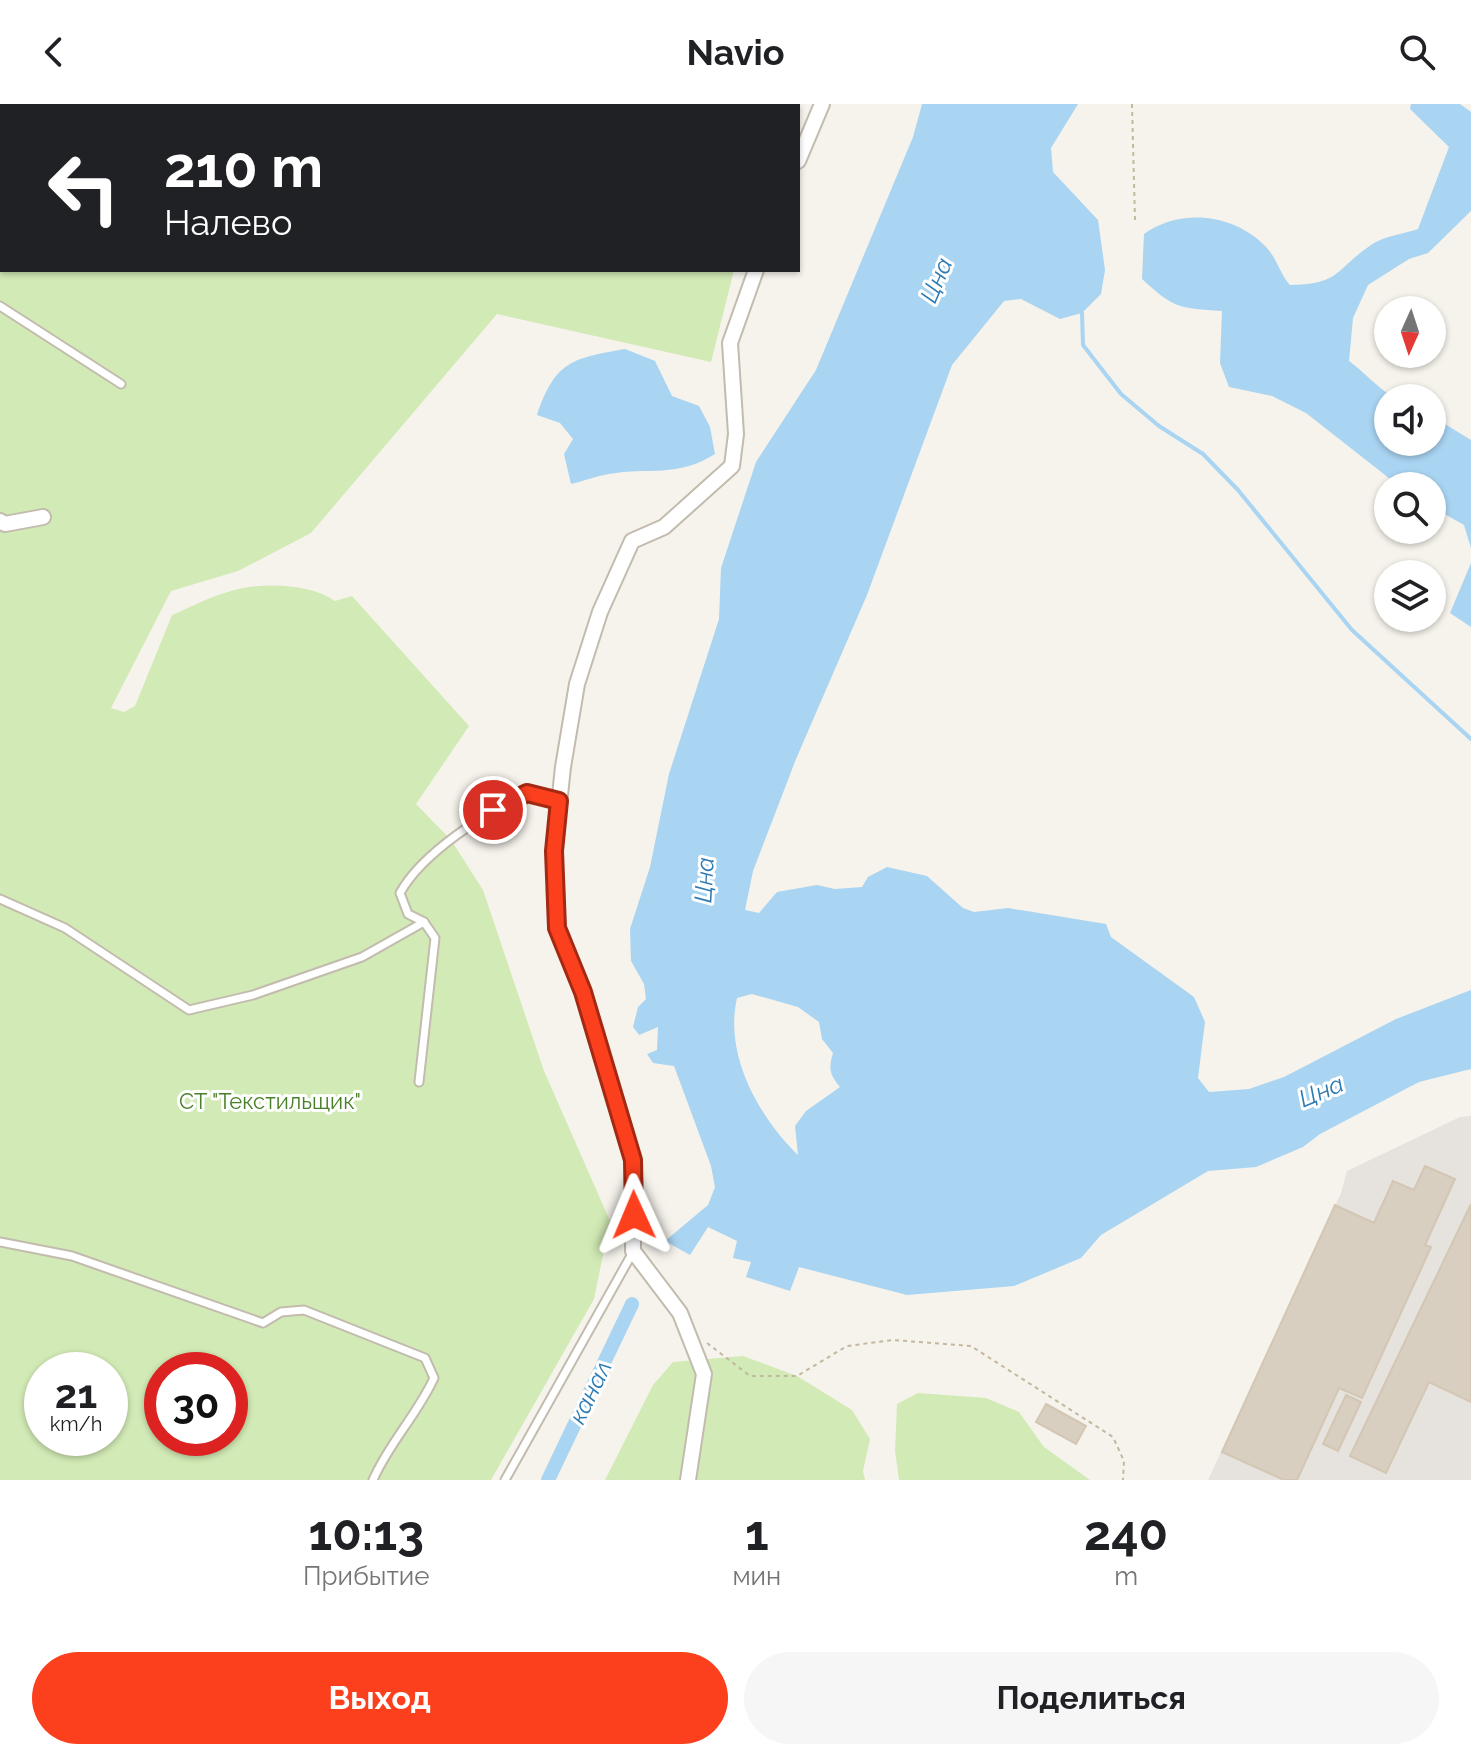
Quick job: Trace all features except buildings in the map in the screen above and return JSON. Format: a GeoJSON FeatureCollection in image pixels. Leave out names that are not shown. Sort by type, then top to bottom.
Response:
{"type":"FeatureCollection","features":[{"type":"Feature","properties":{"kind":"street"},"geometry":{"type":"LineString","coordinates":[[800,156],[822,104]]}},
{"type":"Feature","properties":{"kind":"street"},"geometry":{"type":"LineString","coordinates":[[688,1480],[704,1374],[680,1313],[633,1251],[633,1160],[583,992],[557,928],[554,851],[577,684],[600,612],[632,541],[664,527],[732,466],[736,434],[730,343],[755,272]]}},
{"type":"Feature","properties":{"kind":"street"},"geometry":{"type":"LineString","coordinates":[[0,521],[5,524],[43,517]]}},
{"type":"Feature","properties":{"kind":"lane"},"geometry":{"type":"LineString","coordinates":[[0,306],[121,384]]}},
{"type":"Feature","properties":{"kind":"lane"},"geometry":{"type":"LineString","coordinates":[[419,1082],[435,938],[424,922],[408,914],[400,893],[410,874],[493,810],[527,793],[559,801]]}},
{"type":"Feature","properties":{"kind":"lane"},"geometry":{"type":"LineString","coordinates":[[0,899],[65,928],[189,1010],[253,995],[362,957],[424,922]]}},
{"type":"Feature","properties":{"kind":"lane"},"geometry":{"type":"LineString","coordinates":[[0,1242],[72,1256],[263,1323],[281,1312],[304,1310],[425,1358],[434,1378],[424,1400],[387,1449],[373,1480]]}},
{"type":"Feature","properties":{"kind":"lane"},"geometry":{"type":"LineString","coordinates":[[505,1480],[633,1251]]}},
{"type":"Feature","properties":{"kind":"path"},"geometry":{"type":"LineString","coordinates":[[1132,104],[1135,221]]}},
{"type":"Feature","properties":{"kind":"path"},"geometry":{"type":"LineString","coordinates":[[686,1327],[750,1376],[797,1376],[847,1346],[893,1340],[971,1346],[1113,1437],[1124,1461],[1123,1480]]}},
{"type":"Feature","properties":{"kind":"shaded area"},"geometry":{"type":"Polygon","coordinates":[[[1471,1116],[1471,1480],[1208,1480],[1341,1193],[1347,1171],[1460,1117],[1471,1116]]]}},
{"type":"Feature","properties":{"kind":"green space","name":"СТ \"Текстильщик\""},"geometry":{"type":"Polygon","coordinates":[[[0,272],[734,272],[711,362],[497,314],[311,533],[238,571],[171,591],[111,708],[124,712],[135,706],[172,615],[231,591],[256,586],[284,586],[312,591],[335,601],[352,596],[469,726],[416,804],[451,840],[483,890],[544,1071],[610,1221],[594,1299],[491,1480],[0,1480],[0,272]]]}},
{"type":"Feature","properties":{"kind":"green space"},"geometry":{"type":"Polygon","coordinates":[[[743,1356],[797,1376],[852,1410],[870,1439],[863,1471],[865,1480],[605,1480],[653,1385],[673,1362],[743,1356]]]}},
{"type":"Feature","properties":{"kind":"green space"},"geometry":{"type":"Polygon","coordinates":[[[918,1393],[986,1398],[1019,1412],[1044,1447],[1090,1480],[899,1480],[895,1451],[897,1404],[918,1393]]]}},
{"type":"Feature","properties":{"kind":"water","name":"Цна"},"geometry":{"type":"Polygon","coordinates":[[[922,104],[1078,104],[1051,148],[1053,172],[1098,220],[1105,270],[1101,294],[1082,313],[1060,319],[1021,299],[1004,301],[952,365],[867,595],[796,759],[753,871],[745,910],[759,913],[777,892],[817,885],[835,889],[862,887],[868,877],[887,867],[927,876],[963,908],[974,912],[1008,908],[1106,924],[1111,937],[1194,997],[1205,1022],[1198,1078],[1209,1092],[1249,1089],[1284,1077],[1396,1019],[1471,990],[1471,1069],[1419,1082],[1320,1134],[1303,1147],[1256,1167],[1208,1171],[1101,1235],[1081,1258],[1014,1286],[907,1295],[799,1267],[790,1291],[746,1277],[751,1262],[733,1258],[737,1241],[708,1227],[690,1255],[665,1241],[708,1205],[715,1187],[711,1166],[674,1066],[653,1063],[647,1054],[657,1050],[658,1027],[639,1035],[633,1027],[638,1007],[646,999],[644,984],[631,961],[630,929],[650,867],[669,774],[719,619],[721,568],[756,462],[816,370],[913,137],[922,104]],[[752,994],[737,998],[734,1019],[735,1041],[748,1083],[770,1122],[798,1155],[795,1126],[806,1111],[840,1087],[831,1072],[833,1053],[822,1039],[819,1022],[798,1007],[752,994]]]}},
{"type":"Feature","properties":{"kind":"water"},"geometry":{"type":"Polygon","coordinates":[[[1411,104],[1460,104],[1471,112],[1471,211],[1428,253],[1409,259],[1368,285],[1353,318],[1349,361],[1376,384],[1374,456],[1446,456],[1446,425],[1471,440],[1471,548],[1464,525],[1446,515],[1446,472],[1381,472],[1306,413],[1272,396],[1229,387],[1220,363],[1222,311],[1196,309],[1170,302],[1142,279],[1144,234],[1174,220],[1208,218],[1240,228],[1267,248],[1290,285],[1320,282],[1336,274],[1376,242],[1418,229],[1449,147],[1410,109],[1411,104]]]}},
{"type":"Feature","properties":{"kind":"water"},"geometry":{"type":"Polygon","coordinates":[[[625,349],[655,361],[672,396],[699,406],[710,427],[715,454],[675,469],[609,474],[571,484],[564,454],[573,439],[560,423],[537,415],[544,397],[551,383],[568,365],[625,349]]]}},
{"type":"Feature","properties":{"kind":"water"},"geometry":{"type":"Polygon","coordinates":[[[1471,563],[1471,627],[1450,613],[1471,563]]]}},
{"type":"Feature","properties":{"kind":"waterway"},"geometry":{"type":"LineString","coordinates":[[1082,313],[1083,345],[1121,394],[1159,426],[1203,454],[1238,490],[1352,630],[1471,739]]}},
{"type":"Feature","properties":{"kind":"waterway","name":"канал"},"geometry":{"type":"LineString","coordinates":[[548,1480],[632,1304]]}},
{"type":"Feature","properties":{"kind":"route"},"geometry":{"type":"LineString","coordinates":[[493,810],[527,793],[559,801],[554,851],[557,928],[583,992],[633,1160],[634,1215]]}}]}
